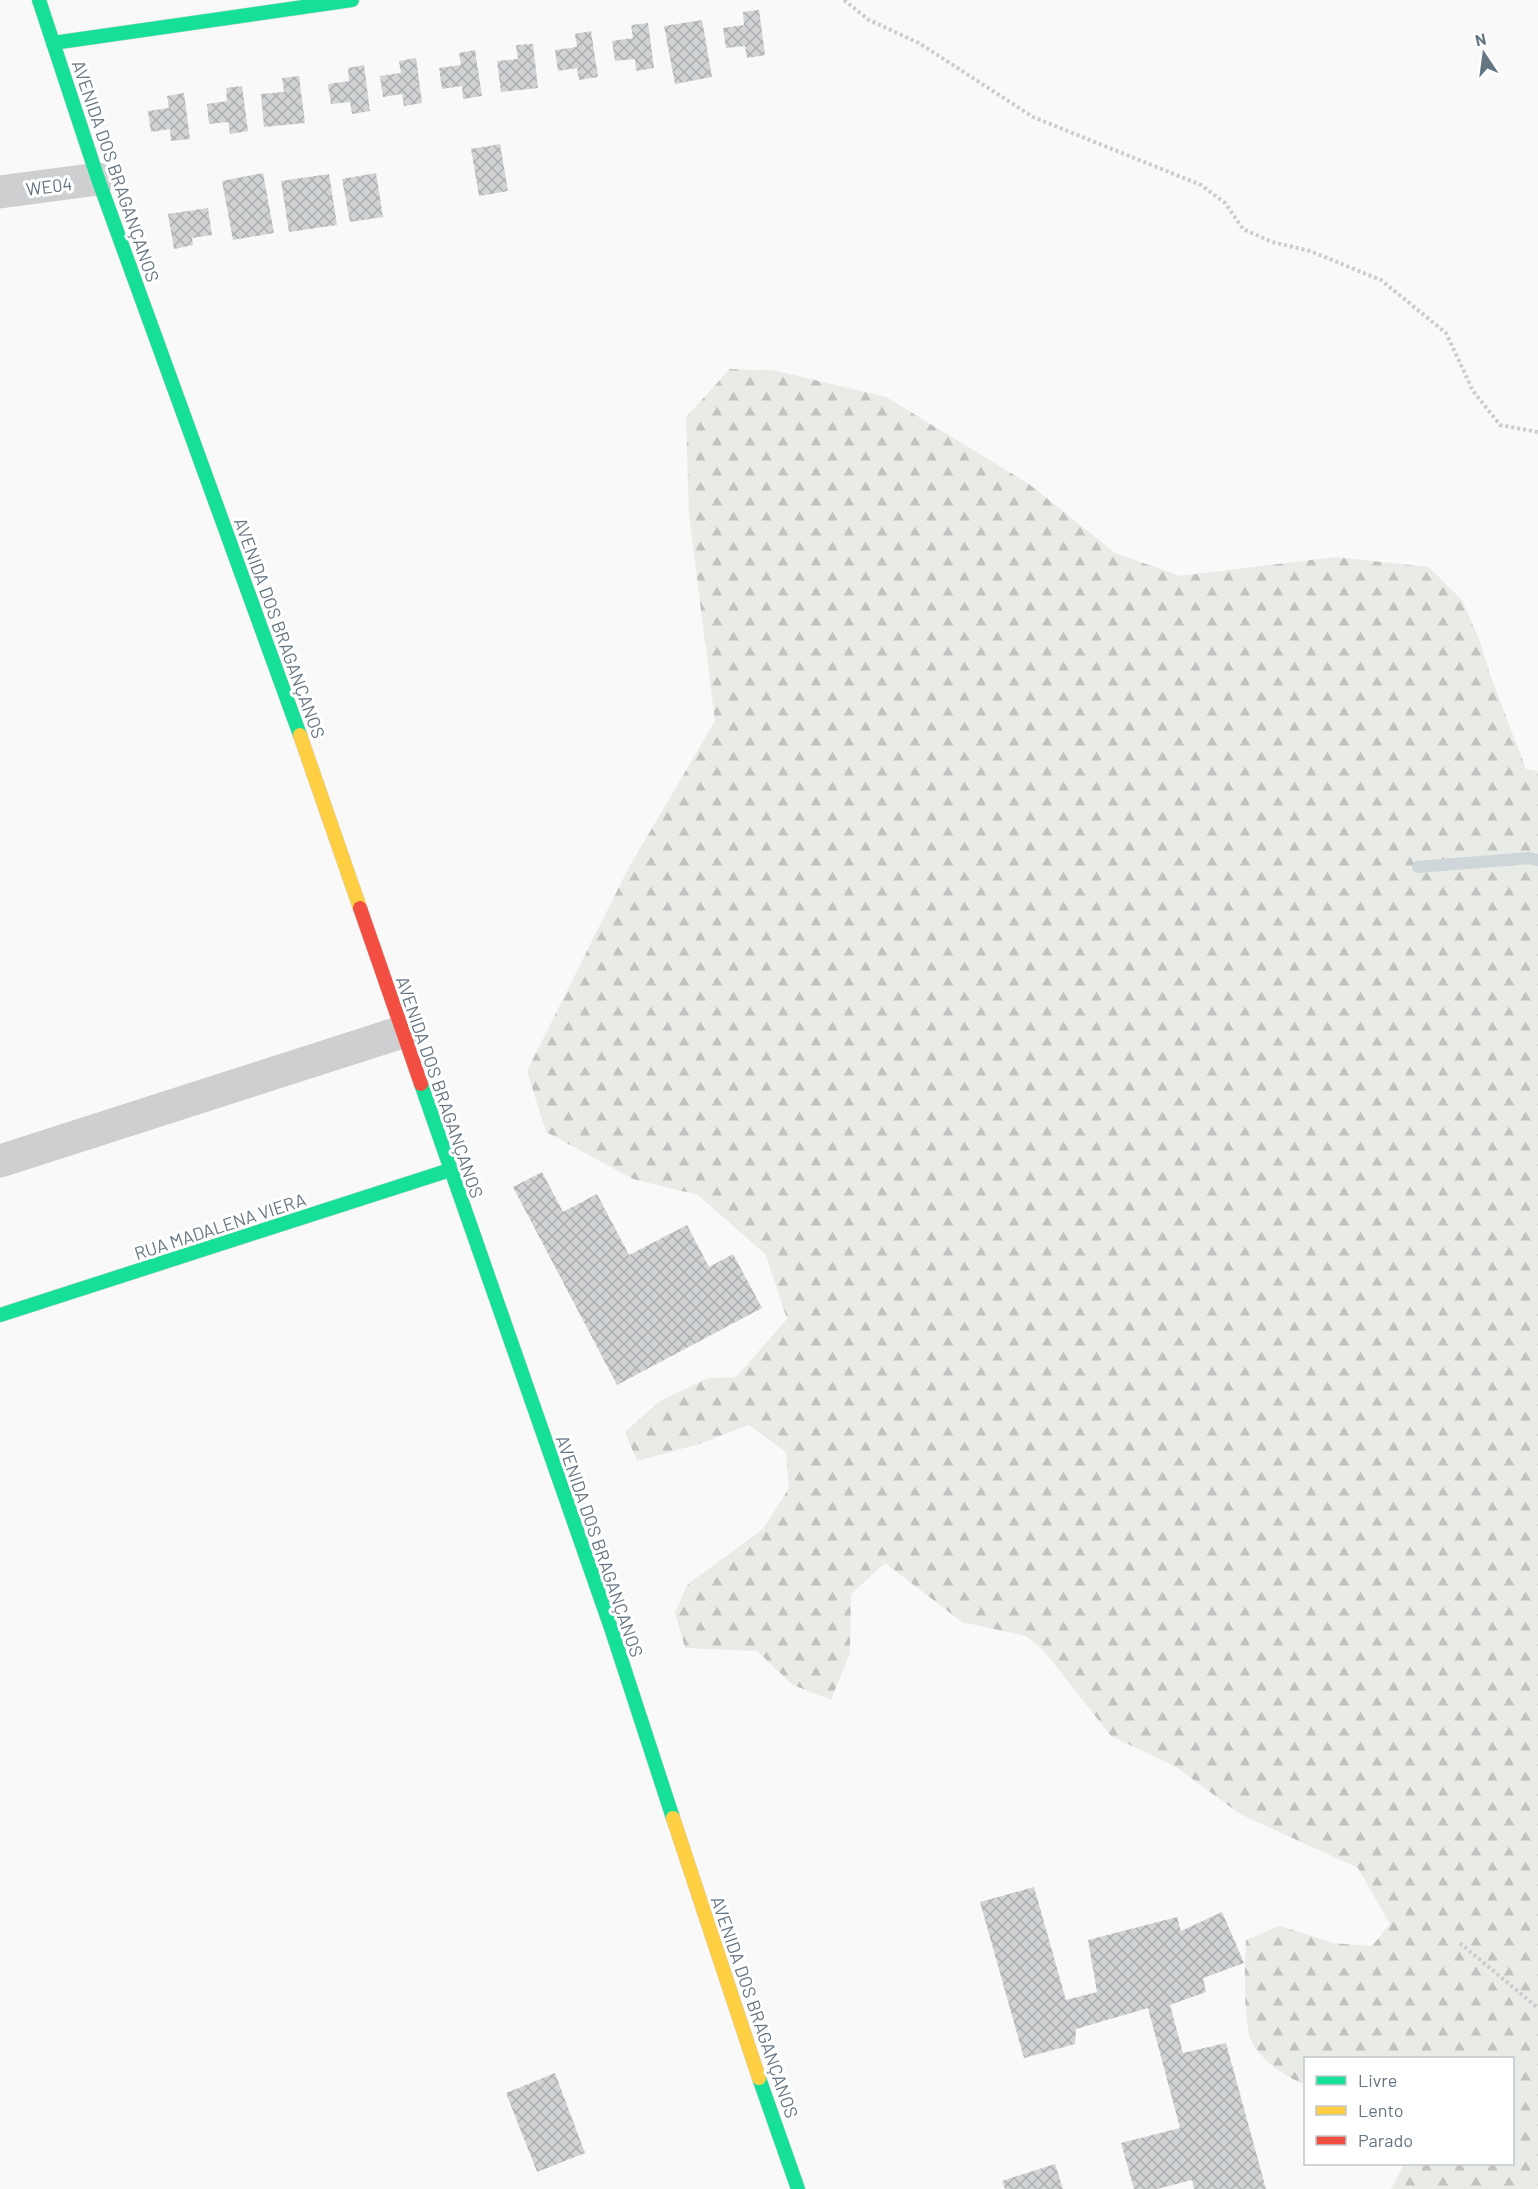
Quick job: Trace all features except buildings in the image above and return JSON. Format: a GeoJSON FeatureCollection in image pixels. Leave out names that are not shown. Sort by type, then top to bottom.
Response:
{"type":"FeatureCollection","features":[{"type":"Feature","properties":{"kind":"street","name":"AVENIDA DOS BRAGANÇANOS"},"geometry":{"type":"LineString","coordinates":[[39,0],[99,179],[261,624],[611,1628],[753,2062],[798,2189]]}},
{"type":"Feature","properties":{"kind":"street"},"geometry":{"type":"LineString","coordinates":[[53,43],[352,0]]}},
{"type":"Feature","properties":{"kind":"street","name":"WE04"},"geometry":{"type":"LineString","coordinates":[[0,192],[99,179]]}},
{"type":"Feature","properties":{"kind":"street"},"geometry":{"type":"LineString","coordinates":[[0,1161],[402,1032]]}},
{"type":"Feature","properties":{"kind":"street","name":"RUA MADALENA VIERA"},"geometry":{"type":"LineString","coordinates":[[0,1315],[450,1170]]}},
{"type":"Feature","properties":{"kind":"path"},"geometry":{"type":"LineString","coordinates":[[844,0],[869,20],[919,43],[1033,117],[1201,185],[1225,203],[1243,229],[1272,242],[1310,251],[1381,280],[1446,333],[1473,391],[1500,425],[1538,432]]}},
{"type":"Feature","properties":{"kind":"path"},"geometry":{"type":"LineString","coordinates":[[1460,1943],[1538,2008]]}},
{"type":"Feature","properties":{"kind":"green space"},"geometry":{"type":"Polygon","coordinates":[[[730,369],[777,371],[886,397],[1029,484],[1115,553],[1180,576],[1335,557],[1429,567],[1462,600],[1480,642],[1526,769],[1538,771],[1538,2189],[1391,2189],[1403,2167],[1402,2165],[1514,2165],[1514,2057],[1304,2057],[1304,2084],[1284,2074],[1265,2059],[1254,2046],[1248,2025],[1245,1995],[1246,1940],[1280,1926],[1333,1943],[1372,1946],[1390,1924],[1358,1868],[1240,1814],[1176,1767],[1111,1736],[1044,1651],[1026,1636],[962,1622],[885,1563],[851,1594],[850,1653],[831,1700],[793,1685],[757,1651],[685,1648],[675,1612],[688,1584],[763,1529],[789,1488],[786,1452],[749,1425],[699,1444],[637,1461],[625,1432],[660,1401],[708,1378],[736,1377],[787,1319],[766,1255],[698,1195],[633,1179],[546,1132],[527,1071],[628,869],[715,721],[689,515],[686,417],[730,369]]]}},
{"type":"Feature","properties":{"kind":"waterway"},"geometry":{"type":"LineString","coordinates":[[1418,867],[1528,858],[1538,860]]}},
{"type":"Feature","properties":{"kind":"traffic: fast"},"geometry":{"type":"LineString","coordinates":[[39,0],[98,179],[300,735]]}},
{"type":"Feature","properties":{"kind":"traffic: fast"},"geometry":{"type":"LineString","coordinates":[[53,43],[352,0]]}},
{"type":"Feature","properties":{"kind":"traffic: fast"},"geometry":{"type":"LineString","coordinates":[[421,1084],[611,1628],[673,1818]]}},
{"type":"Feature","properties":{"kind":"traffic: fast"},"geometry":{"type":"LineString","coordinates":[[0,1315],[450,1170]]}},
{"type":"Feature","properties":{"kind":"traffic: fast"},"geometry":{"type":"LineString","coordinates":[[759,2078],[798,2189]]}},
{"type":"Feature","properties":{"kind":"traffic: slow"},"geometry":{"type":"LineString","coordinates":[[300,735],[360,908]]}},
{"type":"Feature","properties":{"kind":"traffic: slow"},"geometry":{"type":"LineString","coordinates":[[673,1818],[759,2078]]}},
{"type":"Feature","properties":{"kind":"traffic: jam"},"geometry":{"type":"LineString","coordinates":[[360,908],[421,1084]]}}]}
